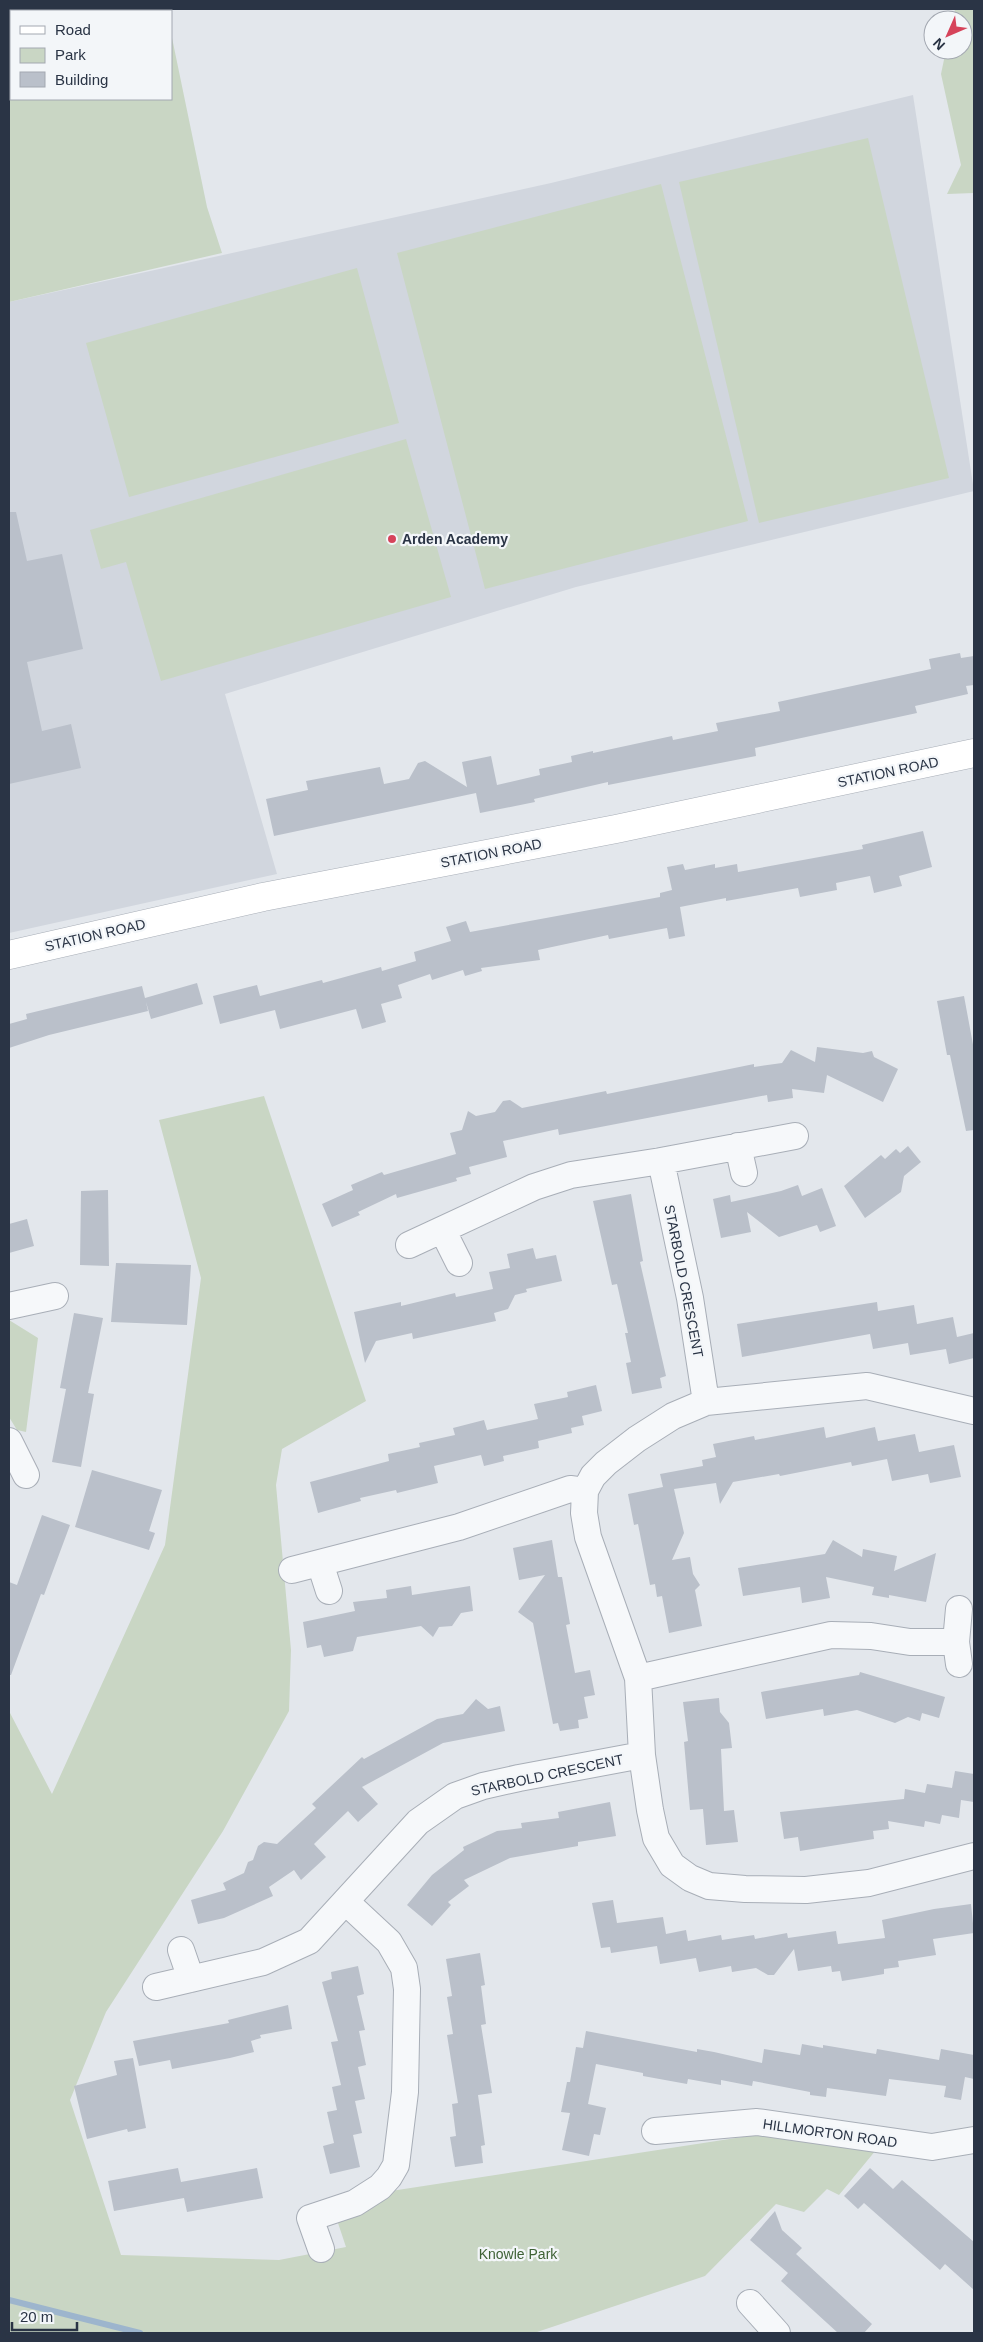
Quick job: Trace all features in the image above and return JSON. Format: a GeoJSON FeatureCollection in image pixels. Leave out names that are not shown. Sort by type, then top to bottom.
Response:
{"type":"FeatureCollection","features":[{"type":"Feature","properties":{"kind":"main road","name":"STATION ROAD"},"geometry":{"type":"LineString","coordinates":[[9,955],[263,897],[616,829],[974,753]]}},
{"type":"Feature","properties":{"kind":"street"},"geometry":{"type":"LineString","coordinates":[[409,1245],[543,1184],[571,1175],[661,1162],[795,1136]]}},
{"type":"Feature","properties":{"kind":"street"},"geometry":{"type":"LineString","coordinates":[[738,1146],[744,1173]]}},
{"type":"Feature","properties":{"kind":"street","name":"STARBOLD CRESCENT"},"geometry":{"type":"LineString","coordinates":[[661,1162],[690,1298],[706,1402]]}},
{"type":"Feature","properties":{"kind":"street"},"geometry":{"type":"LineString","coordinates":[[443,1230],[459,1263]]}},
{"type":"Feature","properties":{"kind":"street"},"geometry":{"type":"LineString","coordinates":[[9,1306],[55,1296]]}},
{"type":"Feature","properties":{"kind":"street"},"geometry":{"type":"LineString","coordinates":[[292,1570],[459,1527],[570,1489],[585,1491],[593,1476],[606,1463],[637,1439],[673,1416],[706,1402],[866,1386],[974,1411]]}},
{"type":"Feature","properties":{"kind":"street"},"geometry":{"type":"LineString","coordinates":[[10,1449],[26,1475]]}},
{"type":"Feature","properties":{"kind":"street","name":"STARBOLD CRESCENT"},"geometry":{"type":"LineString","coordinates":[[585,1491],[584,1513],[588,1537],[638,1678],[642,1755],[656,1838],[672,1865],[690,1878],[709,1886],[745,1889],[815,1889],[869,1883],[974,1856]]}},
{"type":"Feature","properties":{"kind":"street"},"geometry":{"type":"LineString","coordinates":[[320,1563],[329,1591]]}},
{"type":"Feature","properties":{"kind":"street"},"geometry":{"type":"LineString","coordinates":[[638,1678],[831,1635],[871,1636],[958,1652],[959,1609]]}},
{"type":"Feature","properties":{"kind":"street","name":"STARBOLD CRESCENT"},"geometry":{"type":"LineString","coordinates":[[156,1987],[263,1962],[309,1941],[418,1822],[455,1796],[483,1786],[519,1778],[642,1755]]}},
{"type":"Feature","properties":{"kind":"street"},"geometry":{"type":"LineString","coordinates":[[321,2249],[310,2218],[355,2203],[380,2187],[396,2165],[405,2092],[407,1989],[404,1968],[389,1942],[346,1902]]}},
{"type":"Feature","properties":{"kind":"street"},"geometry":{"type":"LineString","coordinates":[[181,1950],[191,1979]]}},
{"type":"Feature","properties":{"kind":"street","name":"HILLMORTON ROAD"},"geometry":{"type":"LineString","coordinates":[[655,2131],[757,2122],[932,2148],[974,2140]]}},
{"type":"Feature","properties":{"kind":"street"},"geometry":{"type":"LineString","coordinates":[[750,2303],[777,2333]]}},
{"type":"Feature","properties":{"kind":"shaded area","name":"Arden Academy"},"geometry":{"type":"Polygon","coordinates":[[[913,95],[974,491],[576,587],[225,694],[277,874],[9,933],[9,302],[551,183],[913,95]]]}},
{"type":"Feature","properties":{"kind":"green space"},"geometry":{"type":"Polygon","coordinates":[[[9,9],[166,9],[10,10],[10,100],[172,100],[172,38],[207,207],[222,253],[9,302],[9,9]]]}},
{"type":"Feature","properties":{"kind":"green space"},"geometry":{"type":"Polygon","coordinates":[[[974,9],[974,193],[947,194],[961,165],[941,74],[944,60],[973,60],[973,10],[955,10],[974,9]]]}},
{"type":"Feature","properties":{"kind":"green space"},"geometry":{"type":"Polygon","coordinates":[[[868,138],[949,478],[759,523],[679,182],[868,138]]]}},
{"type":"Feature","properties":{"kind":"green space"},"geometry":{"type":"Polygon","coordinates":[[[661,184],[748,521],[485,589],[397,253],[661,184]]]}},
{"type":"Feature","properties":{"kind":"green space"},"geometry":{"type":"Polygon","coordinates":[[[357,268],[399,423],[129,497],[86,343],[357,268]]]}},
{"type":"Feature","properties":{"kind":"green space"},"geometry":{"type":"Polygon","coordinates":[[[406,439],[451,597],[161,681],[126,562],[101,569],[90,530],[406,439]]]}},
{"type":"Feature","properties":{"kind":"green space","name":"Knowle Park"},"geometry":{"type":"Polygon","coordinates":[[[264,1096],[366,1401],[282,1449],[276,1485],[291,1650],[289,1711],[223,1831],[106,2012],[70,2100],[121,2255],[279,2260],[346,2247],[338,2223],[391,2191],[762,2134],[876,2150],[839,2195],[827,2189],[804,2212],[776,2204],[705,2276],[534,2333],[9,2333],[9,1711],[52,1794],[165,1545],[201,1278],[159,1120],[264,1096]]]}},
{"type":"Feature","properties":{"kind":"green space"},"geometry":{"type":"Polygon","coordinates":[[[9,1320],[38,1338],[26,1432],[17,1430],[9,1417],[9,1320]]]}},
{"type":"Feature","properties":{"kind":"building"},"geometry":{"type":"Polygon","coordinates":[[[9,512],[16,512],[27,561],[62,554],[83,649],[27,662],[42,731],[71,724],[81,768],[9,784],[9,512]]]}},
{"type":"Feature","properties":{"kind":"building"},"geometry":{"type":"Polygon","coordinates":[[[960,653],[961,658],[974,656],[974,685],[966,686],[968,694],[915,706],[917,713],[755,748],[756,756],[608,785],[608,782],[534,799],[535,802],[480,813],[476,793],[274,836],[266,799],[308,790],[306,781],[380,767],[384,784],[409,779],[418,763],[425,761],[467,787],[462,762],[491,756],[497,785],[540,775],[539,769],[572,762],[571,756],[672,736],[673,740],[718,731],[716,723],[780,711],[778,702],[931,669],[929,659],[960,653]]]}},
{"type":"Feature","properties":{"kind":"building"},"geometry":{"type":"Polygon","coordinates":[[[923,831],[932,867],[899,876],[902,886],[874,893],[870,876],[836,883],[837,890],[800,897],[798,888],[726,901],[726,898],[680,907],[685,936],[669,939],[667,928],[609,939],[608,935],[538,950],[540,960],[481,968],[482,971],[465,976],[463,970],[432,980],[430,974],[398,985],[402,998],[381,1004],[386,1022],[362,1029],[356,1009],[280,1029],[275,1010],[220,1024],[213,996],[257,985],[260,996],[322,980],[323,983],[381,967],[382,971],[416,961],[414,952],[451,941],[446,927],[466,921],[470,932],[660,897],[660,893],[672,890],[667,867],[683,864],[685,870],[715,864],[715,868],[737,864],[738,872],[863,849],[862,845],[923,831]]]}},
{"type":"Feature","properties":{"kind":"building"},"geometry":{"type":"Polygon","coordinates":[[[197,983],[203,1004],[151,1019],[146,1002],[148,1011],[49,1035],[9,1048],[9,1024],[27,1019],[26,1014],[142,986],[145,998],[197,983]]]}},
{"type":"Feature","properties":{"kind":"building"},"geometry":{"type":"Polygon","coordinates":[[[964,996],[974,1050],[974,1130],[966,1131],[950,1055],[947,1055],[937,1001],[964,996]]]}},
{"type":"Feature","properties":{"kind":"building"},"geometry":{"type":"Polygon","coordinates":[[[817,1047],[863,1053],[872,1051],[874,1057],[898,1069],[883,1102],[827,1075],[824,1093],[792,1089],[793,1098],[768,1102],[767,1095],[559,1135],[558,1129],[503,1141],[507,1157],[469,1167],[471,1174],[456,1178],[457,1181],[397,1198],[396,1194],[358,1212],[360,1215],[332,1227],[322,1204],[353,1190],[351,1185],[382,1172],[384,1175],[456,1154],[450,1133],[462,1130],[468,1111],[476,1116],[495,1112],[503,1101],[510,1100],[522,1108],[606,1091],[607,1094],[754,1064],[754,1067],[782,1063],[791,1050],[815,1062],[817,1047]]]}},
{"type":"Feature","properties":{"kind":"building"},"geometry":{"type":"Polygon","coordinates":[[[908,1146],[921,1162],[904,1176],[901,1192],[865,1218],[844,1186],[881,1155],[885,1159],[896,1149],[900,1153],[908,1146]]]}},
{"type":"Feature","properties":{"kind":"building"},"geometry":{"type":"Polygon","coordinates":[[[798,1185],[802,1196],[822,1188],[836,1226],[820,1232],[817,1225],[779,1237],[747,1212],[751,1232],[721,1238],[713,1199],[730,1195],[731,1202],[781,1191],[798,1185]]]}},
{"type":"Feature","properties":{"kind":"building"},"geometry":{"type":"Polygon","coordinates":[[[108,1190],[109,1266],[80,1265],[81,1191],[108,1190]]]}},
{"type":"Feature","properties":{"kind":"building"},"geometry":{"type":"Polygon","coordinates":[[[631,1194],[643,1261],[640,1262],[666,1376],[660,1378],[662,1388],[632,1394],[626,1363],[631,1362],[625,1333],[628,1333],[617,1284],[612,1285],[593,1201],[631,1194]]]}},
{"type":"Feature","properties":{"kind":"building"},"geometry":{"type":"Polygon","coordinates":[[[27,1219],[34,1246],[9,1253],[9,1224],[27,1219]]]}},
{"type":"Feature","properties":{"kind":"building"},"geometry":{"type":"Polygon","coordinates":[[[533,1248],[536,1259],[556,1255],[562,1281],[526,1289],[527,1292],[515,1295],[508,1309],[494,1313],[496,1321],[413,1339],[412,1333],[376,1341],[365,1363],[354,1312],[401,1302],[401,1306],[455,1293],[456,1297],[493,1289],[489,1272],[510,1268],[507,1254],[533,1248]]]}},
{"type":"Feature","properties":{"kind":"building"},"geometry":{"type":"Polygon","coordinates":[[[116,1263],[191,1265],[187,1325],[111,1322],[116,1263]]]}},
{"type":"Feature","properties":{"kind":"building"},"geometry":{"type":"Polygon","coordinates":[[[877,1302],[878,1311],[914,1305],[917,1324],[953,1317],[957,1337],[974,1333],[974,1358],[949,1364],[946,1349],[910,1355],[908,1343],[873,1349],[870,1334],[742,1357],[737,1324],[877,1302]]]}},
{"type":"Feature","properties":{"kind":"building"},"geometry":{"type":"Polygon","coordinates":[[[74,1313],[103,1318],[88,1393],[94,1394],[81,1467],[52,1462],[66,1389],[60,1388],[74,1313]]]}},
{"type":"Feature","properties":{"kind":"building"},"geometry":{"type":"Polygon","coordinates":[[[596,1385],[602,1411],[582,1416],[584,1425],[571,1428],[572,1433],[538,1441],[539,1448],[503,1456],[504,1461],[484,1466],[481,1455],[434,1466],[438,1483],[397,1493],[396,1490],[360,1498],[361,1501],[318,1513],[310,1482],[389,1461],[388,1454],[420,1447],[419,1443],[455,1435],[453,1428],[484,1420],[487,1430],[538,1419],[534,1404],[568,1397],[567,1392],[596,1385]]]}},
{"type":"Feature","properties":{"kind":"building"},"geometry":{"type":"Polygon","coordinates":[[[824,1427],[826,1438],[875,1427],[878,1441],[915,1434],[919,1452],[954,1445],[961,1477],[930,1483],[928,1474],[892,1481],[887,1459],[852,1466],[851,1462],[780,1476],[779,1474],[733,1482],[720,1504],[716,1483],[674,1489],[684,1533],[672,1560],[690,1557],[693,1574],[700,1585],[695,1590],[702,1626],[669,1633],[662,1596],[657,1597],[655,1584],[650,1585],[638,1524],[634,1525],[628,1494],[663,1487],[660,1474],[703,1466],[702,1460],[716,1457],[713,1444],[754,1436],[755,1440],[824,1427]]]}},
{"type":"Feature","properties":{"kind":"building"},"geometry":{"type":"Polygon","coordinates":[[[92,1470],[162,1490],[149,1531],[155,1533],[149,1550],[75,1527],[92,1470]]]}},
{"type":"Feature","properties":{"kind":"building"},"geometry":{"type":"Polygon","coordinates":[[[42,1515],[70,1525],[44,1595],[41,1594],[11,1675],[9,1675],[9,1582],[17,1585],[42,1515]]]}},
{"type":"Feature","properties":{"kind":"building"},"geometry":{"type":"Polygon","coordinates":[[[552,1540],[558,1577],[562,1577],[570,1624],[566,1625],[575,1673],[590,1670],[595,1695],[584,1697],[588,1718],[578,1720],[579,1728],[560,1731],[558,1723],[553,1724],[533,1623],[518,1612],[545,1575],[519,1580],[513,1548],[552,1540]]]}},
{"type":"Feature","properties":{"kind":"building"},"geometry":{"type":"Polygon","coordinates":[[[833,1540],[862,1557],[863,1549],[897,1556],[894,1571],[936,1553],[926,1602],[889,1595],[889,1598],[872,1595],[874,1587],[826,1577],[830,1598],[802,1603],[800,1587],[743,1596],[738,1568],[825,1554],[833,1540]]]}},
{"type":"Feature","properties":{"kind":"building"},"geometry":{"type":"Polygon","coordinates":[[[411,1586],[412,1595],[470,1586],[473,1611],[461,1613],[452,1626],[439,1627],[433,1637],[421,1626],[357,1637],[353,1651],[324,1657],[321,1645],[307,1648],[303,1622],[355,1611],[353,1602],[387,1598],[386,1590],[411,1586]]]}},
{"type":"Feature","properties":{"kind":"building"},"geometry":{"type":"Polygon","coordinates":[[[860,1672],[945,1697],[939,1718],[922,1713],[920,1721],[908,1717],[895,1723],[857,1710],[824,1716],[823,1709],[766,1719],[761,1692],[859,1675],[860,1672]]]}},
{"type":"Feature","properties":{"kind":"building"},"geometry":{"type":"Polygon","coordinates":[[[719,1698],[720,1712],[729,1723],[732,1748],[721,1749],[724,1811],[734,1810],[738,1842],[706,1845],[703,1809],[690,1810],[684,1742],[688,1741],[683,1702],[719,1698]]]}},
{"type":"Feature","properties":{"kind":"building"},"geometry":{"type":"Polygon","coordinates":[[[476,1699],[488,1709],[500,1706],[505,1731],[443,1743],[362,1787],[378,1804],[358,1822],[348,1811],[314,1844],[326,1857],[301,1880],[294,1870],[269,1887],[273,1896],[224,1918],[198,1924],[191,1900],[226,1890],[223,1883],[244,1873],[248,1862],[253,1860],[258,1846],[264,1842],[277,1844],[316,1808],[312,1804],[362,1757],[364,1759],[437,1719],[463,1714],[476,1699]]]}},
{"type":"Feature","properties":{"kind":"building"},"geometry":{"type":"Polygon","coordinates":[[[955,1771],[974,1774],[974,1802],[961,1800],[959,1818],[942,1815],[940,1824],[925,1821],[924,1827],[888,1821],[889,1829],[873,1831],[874,1839],[800,1851],[798,1837],[784,1839],[780,1812],[904,1799],[905,1789],[925,1793],[927,1784],[952,1788],[955,1771]]]}},
{"type":"Feature","properties":{"kind":"building"},"geometry":{"type":"Polygon","coordinates":[[[610,1802],[616,1836],[578,1842],[578,1846],[510,1858],[464,1880],[469,1886],[448,1902],[451,1905],[432,1926],[407,1905],[432,1875],[464,1850],[463,1847],[497,1831],[522,1828],[521,1823],[559,1818],[558,1812],[610,1802]]]}},
{"type":"Feature","properties":{"kind":"building"},"geometry":{"type":"Polygon","coordinates":[[[613,1900],[617,1923],[663,1917],[666,1934],[686,1930],[688,1941],[721,1935],[722,1940],[754,1935],[755,1939],[787,1933],[788,1938],[836,1931],[838,1944],[885,1938],[882,1920],[934,1909],[971,1904],[974,1933],[933,1939],[936,1955],[898,1961],[899,1967],[884,1969],[884,1974],[842,1981],[840,1971],[832,1972],[831,1966],[798,1971],[794,1949],[774,1975],[768,1975],[756,1968],[732,1972],[731,1966],[699,1972],[696,1958],[660,1964],[657,1946],[611,1953],[610,1947],[601,1948],[592,1903],[613,1900]]]}},
{"type":"Feature","properties":{"kind":"building"},"geometry":{"type":"Polygon","coordinates":[[[480,1953],[485,1985],[481,1986],[486,2024],[481,2025],[492,2093],[478,2095],[485,2145],[481,2146],[483,2163],[455,2167],[450,2137],[456,2136],[452,2104],[458,2103],[447,2035],[453,2034],[447,1997],[452,1996],[446,1959],[480,1953]]]}},
{"type":"Feature","properties":{"kind":"building"},"geometry":{"type":"Polygon","coordinates":[[[358,1966],[364,1994],[357,1996],[365,2030],[359,2031],[366,2065],[358,2067],[365,2099],[355,2101],[362,2133],[353,2135],[360,2167],[330,2174],[323,2146],[334,2143],[327,2112],[337,2110],[332,2087],[341,2085],[331,2042],[338,2041],[322,1982],[332,1979],[331,1972],[358,1966]]]}},
{"type":"Feature","properties":{"kind":"building"},"geometry":{"type":"Polygon","coordinates":[[[288,2005],[292,2029],[260,2035],[261,2038],[251,2041],[254,2052],[172,2069],[170,2060],[139,2066],[133,2041],[229,2023],[228,2020],[288,2005]]]}},
{"type":"Feature","properties":{"kind":"building"},"geometry":{"type":"Polygon","coordinates":[[[586,2031],[697,2052],[697,2049],[714,2052],[762,2063],[764,2049],[800,2055],[802,2044],[823,2048],[823,2045],[876,2054],[877,2049],[939,2060],[941,2049],[974,2055],[974,2079],[965,2077],[961,2100],[944,2097],[946,2086],[889,2079],[886,2096],[827,2088],[826,2097],[753,2081],[752,2086],[721,2080],[721,2085],[688,2079],[687,2084],[643,2076],[643,2073],[596,2064],[588,2104],[606,2108],[600,2135],[594,2134],[589,2156],[562,2150],[570,2113],[561,2112],[567,2082],[570,2082],[576,2047],[583,2048],[586,2031]]]}},
{"type":"Feature","properties":{"kind":"building"},"geometry":{"type":"Polygon","coordinates":[[[133,2058],[146,2128],[128,2132],[127,2129],[87,2139],[74,2086],[117,2075],[114,2061],[133,2058]]]}},
{"type":"Feature","properties":{"kind":"building"},"geometry":{"type":"Polygon","coordinates":[[[178,2168],[181,2182],[257,2168],[263,2198],[187,2212],[184,2198],[114,2211],[108,2181],[178,2168]]]}},
{"type":"Feature","properties":{"kind":"building"},"geometry":{"type":"Polygon","coordinates":[[[870,2168],[893,2189],[902,2180],[974,2242],[974,2290],[945,2264],[940,2270],[864,2203],[858,2209],[844,2196],[870,2168]]]}},
{"type":"Feature","properties":{"kind":"building"},"geometry":{"type":"Polygon","coordinates":[[[775,2211],[782,2230],[802,2248],[796,2254],[872,2324],[864,2333],[838,2333],[781,2281],[788,2273],[750,2240],[775,2211]]]}},
{"type":"Feature","properties":{"kind":"waterway"},"geometry":{"type":"LineString","coordinates":[[9,2300],[140,2333]]}},
{"type":"Feature","properties":{"kind":"place","name":"Arden Academy"},"geometry":{"type":"Point","coordinates":[392,539]}}]}
